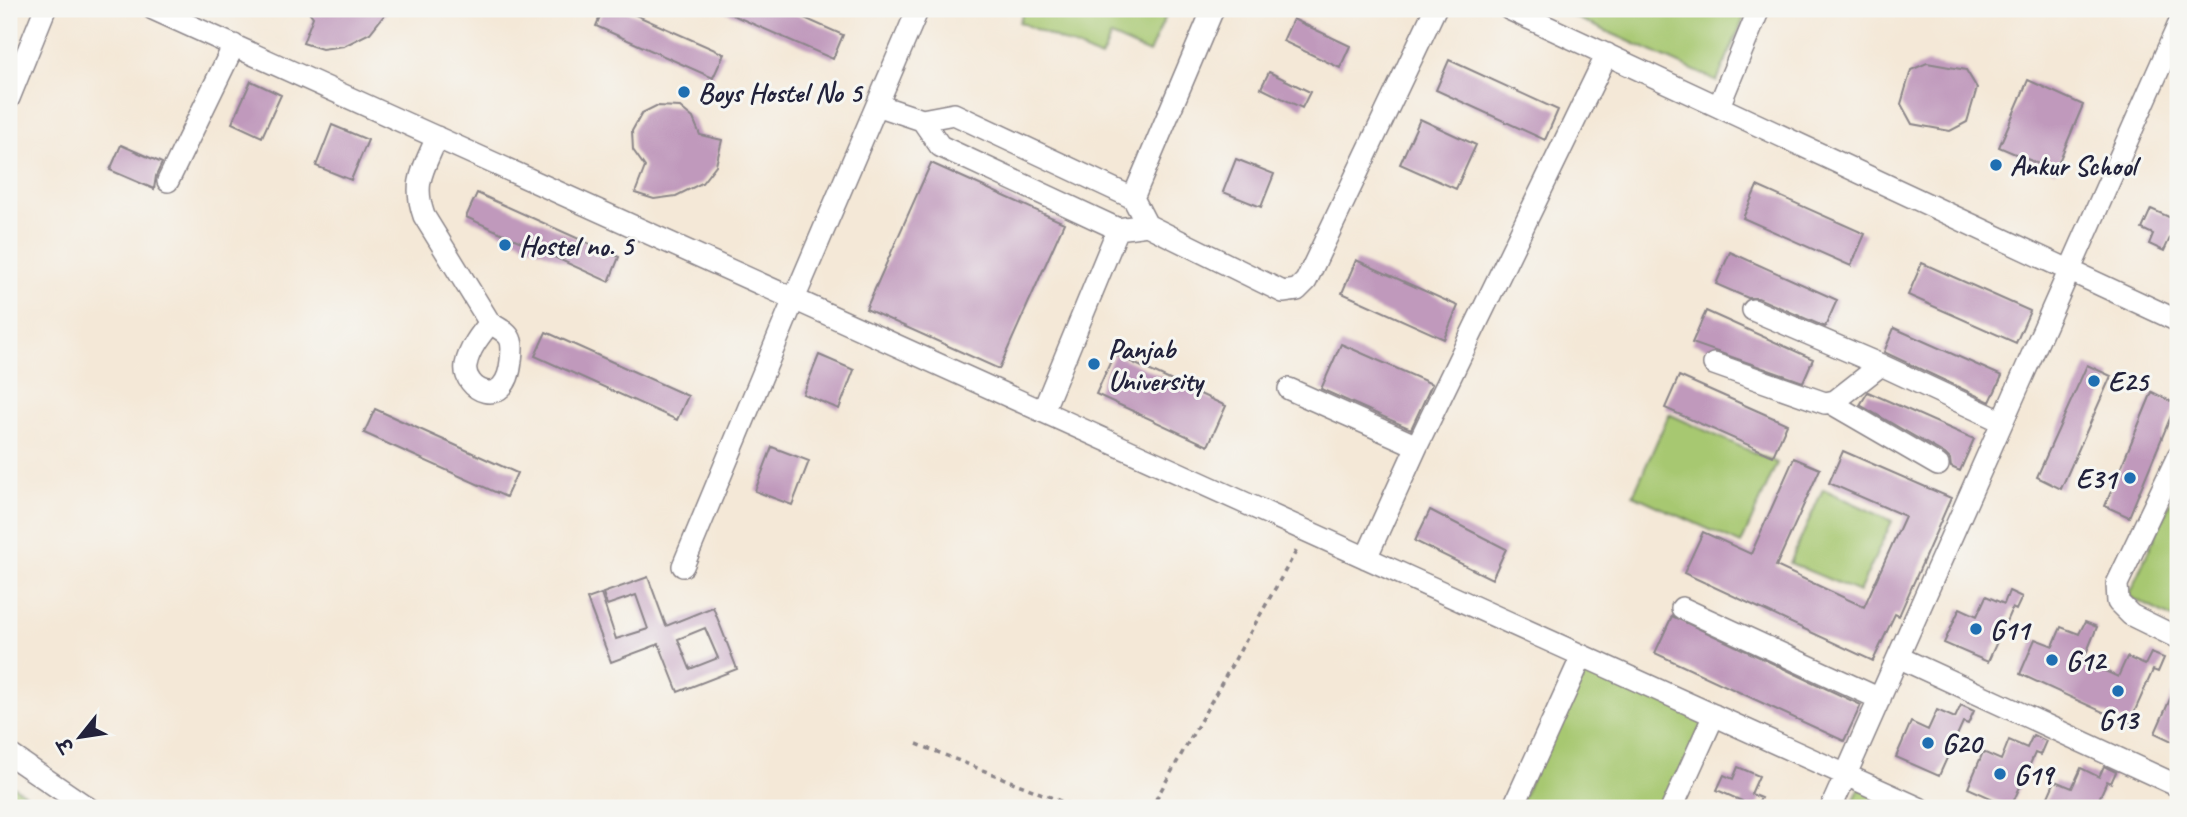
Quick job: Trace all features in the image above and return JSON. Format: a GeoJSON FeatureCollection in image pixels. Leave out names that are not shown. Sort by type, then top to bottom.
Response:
{"type":"FeatureCollection","features":[{"type":"Feature","properties":{"kind":"street"},"geometry":{"type":"LineString","coordinates":[[9,98],[45,9]]}},
{"type":"Feature","properties":{"kind":"street"},"geometry":{"type":"LineString","coordinates":[[153,9],[1919,808]]}},
{"type":"Feature","properties":{"kind":"street"},"geometry":{"type":"LineString","coordinates":[[683,566],[918,9]]}},
{"type":"Feature","properties":{"kind":"street"},"geometry":{"type":"LineString","coordinates":[[1133,198],[1213,9]]}},
{"type":"Feature","properties":{"kind":"street"},"geometry":{"type":"LineString","coordinates":[[922,120],[940,146],[1118,229],[1147,225],[1283,292],[1297,290],[1306,281],[1434,9]]}},
{"type":"Feature","properties":{"kind":"street"},"geometry":{"type":"LineString","coordinates":[[1509,9],[2178,321]]}},
{"type":"Feature","properties":{"kind":"street"},"geometry":{"type":"LineString","coordinates":[[1719,106],[1759,9]]}},
{"type":"Feature","properties":{"kind":"street"},"geometry":{"type":"LineString","coordinates":[[1831,808],[2178,26]]}},
{"type":"Feature","properties":{"kind":"street"},"geometry":{"type":"LineString","coordinates":[[168,181],[234,45]]}},
{"type":"Feature","properties":{"kind":"street"},"geometry":{"type":"LineString","coordinates":[[1366,558],[1416,446],[1607,54]]}},
{"type":"Feature","properties":{"kind":"street"},"geometry":{"type":"LineString","coordinates":[[877,105],[922,120],[954,114],[1133,198],[1147,225]]}},
{"type":"Feature","properties":{"kind":"street"},"geometry":{"type":"LineString","coordinates":[[437,137],[419,181],[418,199],[424,216],[491,323]]}},
{"type":"Feature","properties":{"kind":"street"},"geometry":{"type":"LineString","coordinates":[[1042,411],[1118,229]]}},
{"type":"Feature","properties":{"kind":"street"},"geometry":{"type":"LineString","coordinates":[[1753,310],[2001,421]]}},
{"type":"Feature","properties":{"kind":"street"},"geometry":{"type":"LineString","coordinates":[[1714,364],[1821,402],[1831,403],[1938,465]]}},
{"type":"Feature","properties":{"kind":"street"},"geometry":{"type":"LineString","coordinates":[[1831,403],[1881,365]]}},
{"type":"Feature","properties":{"kind":"street"},"geometry":{"type":"LineString","coordinates":[[1289,389],[1416,446]]}},
{"type":"Feature","properties":{"kind":"street"},"geometry":{"type":"LineString","coordinates":[[2178,456],[2117,584],[2118,602],[2131,615],[2178,638]]}},
{"type":"Feature","properties":{"kind":"street"},"geometry":{"type":"LineString","coordinates":[[1682,608],[1880,699]]}},
{"type":"Feature","properties":{"kind":"street"},"geometry":{"type":"LineString","coordinates":[[1513,808],[1582,656]]}},
{"type":"Feature","properties":{"kind":"street"},"geometry":{"type":"LineString","coordinates":[[1898,657],[2178,786]]}},
{"type":"Feature","properties":{"kind":"street"},"geometry":{"type":"LineString","coordinates":[[1672,808],[1714,715]]}},
{"type":"Feature","properties":{"kind":"street"},"geometry":{"type":"LineString","coordinates":[[9,754],[88,808]]}},
{"type":"Feature","properties":{"kind":"path"},"geometry":{"type":"LineString","coordinates":[[1151,808],[1308,531]]}},
{"type":"Feature","properties":{"kind":"path"},"geometry":{"type":"LineString","coordinates":[[917,744],[1078,808]]}},
{"type":"Feature","properties":{"kind":"green space"},"geometry":{"type":"Polygon","coordinates":[[[1025,9],[1169,9],[1149,53],[1111,36],[1101,58],[1019,22],[1025,9]]]}},
{"type":"Feature","properties":{"kind":"green space"},"geometry":{"type":"Polygon","coordinates":[[[1557,9],[1748,9],[1717,81],[1557,9]]]}},
{"type":"Feature","properties":{"kind":"green space"},"geometry":{"type":"Polygon","coordinates":[[[1669,414],[1777,463],[1741,544],[1633,495],[1669,414]]]}},
{"type":"Feature","properties":{"kind":"green space"},"geometry":{"type":"Polygon","coordinates":[[[2178,485],[2178,621],[2128,596],[2178,485]]]}},
{"type":"Feature","properties":{"kind":"green space"},"geometry":{"type":"Polygon","coordinates":[[[1823,489],[1892,521],[1859,592],[1790,563],[1823,489]]]}},
{"type":"Feature","properties":{"kind":"green space"},"geometry":{"type":"Polygon","coordinates":[[[1585,662],[1708,717],[1667,808],[1518,808],[1585,662]]]}},
{"type":"Feature","properties":{"kind":"green space"},"geometry":{"type":"Polygon","coordinates":[[[9,783],[46,808],[9,808],[9,783]]]}},
{"type":"Feature","properties":{"kind":"green space"},"geometry":{"type":"Polygon","coordinates":[[[1861,785],[1910,808],[1850,808],[1861,785]]]}},
{"type":"Feature","properties":{"kind":"building"},"geometry":{"type":"Polygon","coordinates":[[[307,9],[389,9],[370,33],[344,46],[322,49],[303,43],[313,17],[307,9]]]}},
{"type":"Feature","properties":{"kind":"building"},"geometry":{"type":"Polygon","coordinates":[[[603,9],[622,9],[724,54],[713,78],[596,26],[603,9]]]}},
{"type":"Feature","properties":{"kind":"building"},"geometry":{"type":"Polygon","coordinates":[[[719,9],[784,9],[843,35],[833,59],[719,9]]]}},
{"type":"Feature","properties":{"kind":"building"},"geometry":{"type":"Polygon","coordinates":[[[1293,19],[1350,46],[1340,68],[1283,41],[1293,19]]]}},
{"type":"Feature","properties":{"kind":"building"},"geometry":{"type":"Polygon","coordinates":[[[1449,60],[1558,110],[1545,140],[1436,90],[1449,60]]]}},
{"type":"Feature","properties":{"kind":"building"},"geometry":{"type":"Polygon","coordinates":[[[1927,63],[1966,70],[1977,88],[1967,122],[1950,131],[1912,124],[1901,104],[1911,70],[1927,63]]]}},
{"type":"Feature","properties":{"kind":"building"},"geometry":{"type":"Polygon","coordinates":[[[1269,72],[1310,92],[1302,108],[1261,88],[1269,72]]]}},
{"type":"Feature","properties":{"kind":"building"},"geometry":{"type":"Polygon","coordinates":[[[2028,80],[2083,105],[2055,171],[1999,147],[2028,80]]]}},
{"type":"Feature","properties":{"kind":"building"},"geometry":{"type":"Polygon","coordinates":[[[251,81],[281,95],[262,137],[232,123],[251,81]]]}},
{"type":"Feature","properties":{"kind":"building"},"geometry":{"type":"Polygon","coordinates":[[[656,106],[680,107],[693,118],[700,135],[722,140],[716,165],[702,183],[676,196],[654,199],[635,193],[645,167],[633,150],[632,131],[642,113],[656,106]]]}},
{"type":"Feature","properties":{"kind":"building"},"geometry":{"type":"Polygon","coordinates":[[[1420,119],[1476,145],[1456,189],[1400,164],[1420,119]]]}},
{"type":"Feature","properties":{"kind":"building"},"geometry":{"type":"Polygon","coordinates":[[[332,125],[368,140],[351,180],[316,166],[332,125]]]}},
{"type":"Feature","properties":{"kind":"building"},"geometry":{"type":"Polygon","coordinates":[[[121,145],[162,163],[154,189],[110,170],[121,145]]]}},
{"type":"Feature","properties":{"kind":"building"},"geometry":{"type":"Polygon","coordinates":[[[1236,159],[1274,174],[1261,207],[1223,192],[1236,159]]]}},
{"type":"Feature","properties":{"kind":"building"},"geometry":{"type":"Polygon","coordinates":[[[931,163],[1064,223],[999,369],[866,309],[931,163]]]}},
{"type":"Feature","properties":{"kind":"building"},"geometry":{"type":"Polygon","coordinates":[[[1757,186],[1865,234],[1851,266],[1743,218],[1757,186]]]}},
{"type":"Feature","properties":{"kind":"building"},"geometry":{"type":"Polygon","coordinates":[[[477,193],[619,257],[609,282],[466,217],[477,193]]]}},
{"type":"Feature","properties":{"kind":"building"},"geometry":{"type":"Polygon","coordinates":[[[2151,209],[2178,221],[2164,251],[2149,244],[2153,234],[2142,229],[2151,209]]]}},
{"type":"Feature","properties":{"kind":"building"},"geometry":{"type":"Polygon","coordinates":[[[1730,252],[1837,300],[1825,327],[1758,298],[1748,298],[1716,284],[1730,252]]]}},
{"type":"Feature","properties":{"kind":"building"},"geometry":{"type":"Polygon","coordinates":[[[1356,260],[1458,306],[1444,339],[1342,293],[1356,260]]]}},
{"type":"Feature","properties":{"kind":"building"},"geometry":{"type":"Polygon","coordinates":[[[1922,263],[2030,311],[2016,343],[1908,295],[1922,263]]]}},
{"type":"Feature","properties":{"kind":"building"},"geometry":{"type":"Polygon","coordinates":[[[1706,311],[1813,359],[1803,382],[1692,343],[1706,311]]]}},
{"type":"Feature","properties":{"kind":"building"},"geometry":{"type":"Polygon","coordinates":[[[1894,328],[2002,376],[1990,402],[1884,352],[1894,328]]]}},
{"type":"Feature","properties":{"kind":"building"},"geometry":{"type":"Polygon","coordinates":[[[546,332],[688,396],[677,420],[535,356],[546,332]]]}},
{"type":"Feature","properties":{"kind":"building"},"geometry":{"type":"Polygon","coordinates":[[[1341,344],[1432,384],[1411,429],[1321,389],[1341,344]]]}},
{"type":"Feature","properties":{"kind":"building"},"geometry":{"type":"Polygon","coordinates":[[[1114,354],[1226,406],[1208,446],[1096,394],[1114,354]]]}},
{"type":"Feature","properties":{"kind":"building"},"geometry":{"type":"Polygon","coordinates":[[[819,355],[854,370],[839,409],[803,394],[819,355]]]}},
{"type":"Feature","properties":{"kind":"building"},"geometry":{"type":"Polygon","coordinates":[[[2087,365],[2111,376],[2061,489],[2037,477],[2087,365]]]}},
{"type":"Feature","properties":{"kind":"building"},"geometry":{"type":"Polygon","coordinates":[[[1679,376],[1787,424],[1773,456],[1665,408],[1679,376]]]}},
{"type":"Feature","properties":{"kind":"building"},"geometry":{"type":"Polygon","coordinates":[[[1868,392],[1974,439],[1960,471],[1951,467],[1950,459],[1945,454],[1860,405],[1868,392]]]}},
{"type":"Feature","properties":{"kind":"building"},"geometry":{"type":"Polygon","coordinates":[[[2152,392],[2176,404],[2129,517],[2105,506],[2152,392]]]}},
{"type":"Feature","properties":{"kind":"building"},"geometry":{"type":"Polygon","coordinates":[[[375,409],[517,473],[506,497],[364,433],[375,409]]]}},
{"type":"Feature","properties":{"kind":"building"},"geometry":{"type":"Polygon","coordinates":[[[772,447],[809,461],[792,505],[755,491],[772,447]]]}},
{"type":"Feature","properties":{"kind":"building"},"geometry":{"type":"Polygon","coordinates":[[[1843,451],[1951,498],[1899,616],[1895,614],[1873,661],[1684,573],[1703,532],[1751,554],[1794,458],[1820,469],[1776,566],[1864,607],[1905,516],[1829,483],[1843,451]]]}},
{"type":"Feature","properties":{"kind":"building"},"geometry":{"type":"Polygon","coordinates":[[[1430,510],[1506,549],[1492,579],[1415,541],[1430,510]]]}},
{"type":"Feature","properties":{"kind":"building"},"geometry":{"type":"Polygon","coordinates":[[[648,577],[666,626],[713,607],[737,669],[678,692],[659,644],[611,662],[587,599],[601,594],[616,639],[648,629],[636,595],[607,605],[603,593],[648,577]],[[705,628],[678,639],[690,669],[718,658],[705,628]]]}},
{"type":"Feature","properties":{"kind":"building","name":"G11"},"geometry":{"type":"Polygon","coordinates":[[[2009,591],[2022,597],[2016,610],[2012,608],[1988,662],[1944,643],[1960,608],[1977,616],[1986,596],[2004,604],[2009,591]]]}},
{"type":"Feature","properties":{"kind":"building"},"geometry":{"type":"Polygon","coordinates":[[[1672,616],[1861,705],[1844,741],[1655,653],[1672,616]]]}},
{"type":"Feature","properties":{"kind":"building"},"geometry":{"type":"Polygon","coordinates":[[[2085,622],[2097,627],[2083,661],[2118,677],[2127,657],[2145,665],[2151,653],[2164,658],[2158,672],[2153,670],[2129,724],[2020,674],[2035,639],[2053,646],[2061,627],[2079,634],[2085,622]]]}},
{"type":"Feature","properties":{"kind":"building"},"geometry":{"type":"Polygon","coordinates":[[[2178,681],[2178,744],[2155,733],[2178,681]]]}},
{"type":"Feature","properties":{"kind":"building","name":"G20"},"geometry":{"type":"Polygon","coordinates":[[[1961,705],[1974,711],[1968,724],[1963,722],[1939,776],[1896,757],[1911,722],[1928,730],[1937,710],[1955,718],[1961,705]]]}},
{"type":"Feature","properties":{"kind":"building","name":"G19"},"geometry":{"type":"Polygon","coordinates":[[[2033,735],[2046,741],[2040,755],[2035,753],[2011,807],[1968,788],[1983,752],[2001,760],[2009,740],[2027,748],[2033,735]]]}},
{"type":"Feature","properties":{"kind":"building"},"geometry":{"type":"Polygon","coordinates":[[[2104,766],[2116,772],[2111,783],[2107,781],[2095,808],[2043,808],[2055,781],[2072,788],[2081,768],[2099,777],[2104,766]]]}},
{"type":"Feature","properties":{"kind":"building"},"geometry":{"type":"Polygon","coordinates":[[[1738,767],[1759,776],[1751,794],[1761,798],[1756,808],[1738,808],[1742,801],[1717,790],[1724,775],[1733,779],[1738,767]]]}},
{"type":"Feature","properties":{"kind":"place","name":"Boys Hostel No 5"},"geometry":{"type":"Point","coordinates":[684,92]}},
{"type":"Feature","properties":{"kind":"place","name":"Ankur School"},"geometry":{"type":"Point","coordinates":[1996,165]}},
{"type":"Feature","properties":{"kind":"place","name":"Hostel no. 5"},"geometry":{"type":"Point","coordinates":[505,245]}},
{"type":"Feature","properties":{"kind":"place","name":"Panjab University"},"geometry":{"type":"Point","coordinates":[1094,364]}},
{"type":"Feature","properties":{"kind":"place","name":"E25"},"geometry":{"type":"Point","coordinates":[2094,381]}},
{"type":"Feature","properties":{"kind":"place","name":"E31"},"geometry":{"type":"Point","coordinates":[2130,478]}},
{"type":"Feature","properties":{"kind":"place","name":"G11"},"geometry":{"type":"Point","coordinates":[1976,629]}},
{"type":"Feature","properties":{"kind":"place","name":"G12"},"geometry":{"type":"Point","coordinates":[2052,660]}},
{"type":"Feature","properties":{"kind":"place","name":"G13"},"geometry":{"type":"Point","coordinates":[2118,691]}},
{"type":"Feature","properties":{"kind":"place","name":"G20"},"geometry":{"type":"Point","coordinates":[1928,743]}},
{"type":"Feature","properties":{"kind":"place","name":"G19"},"geometry":{"type":"Point","coordinates":[2000,774]}}]}
